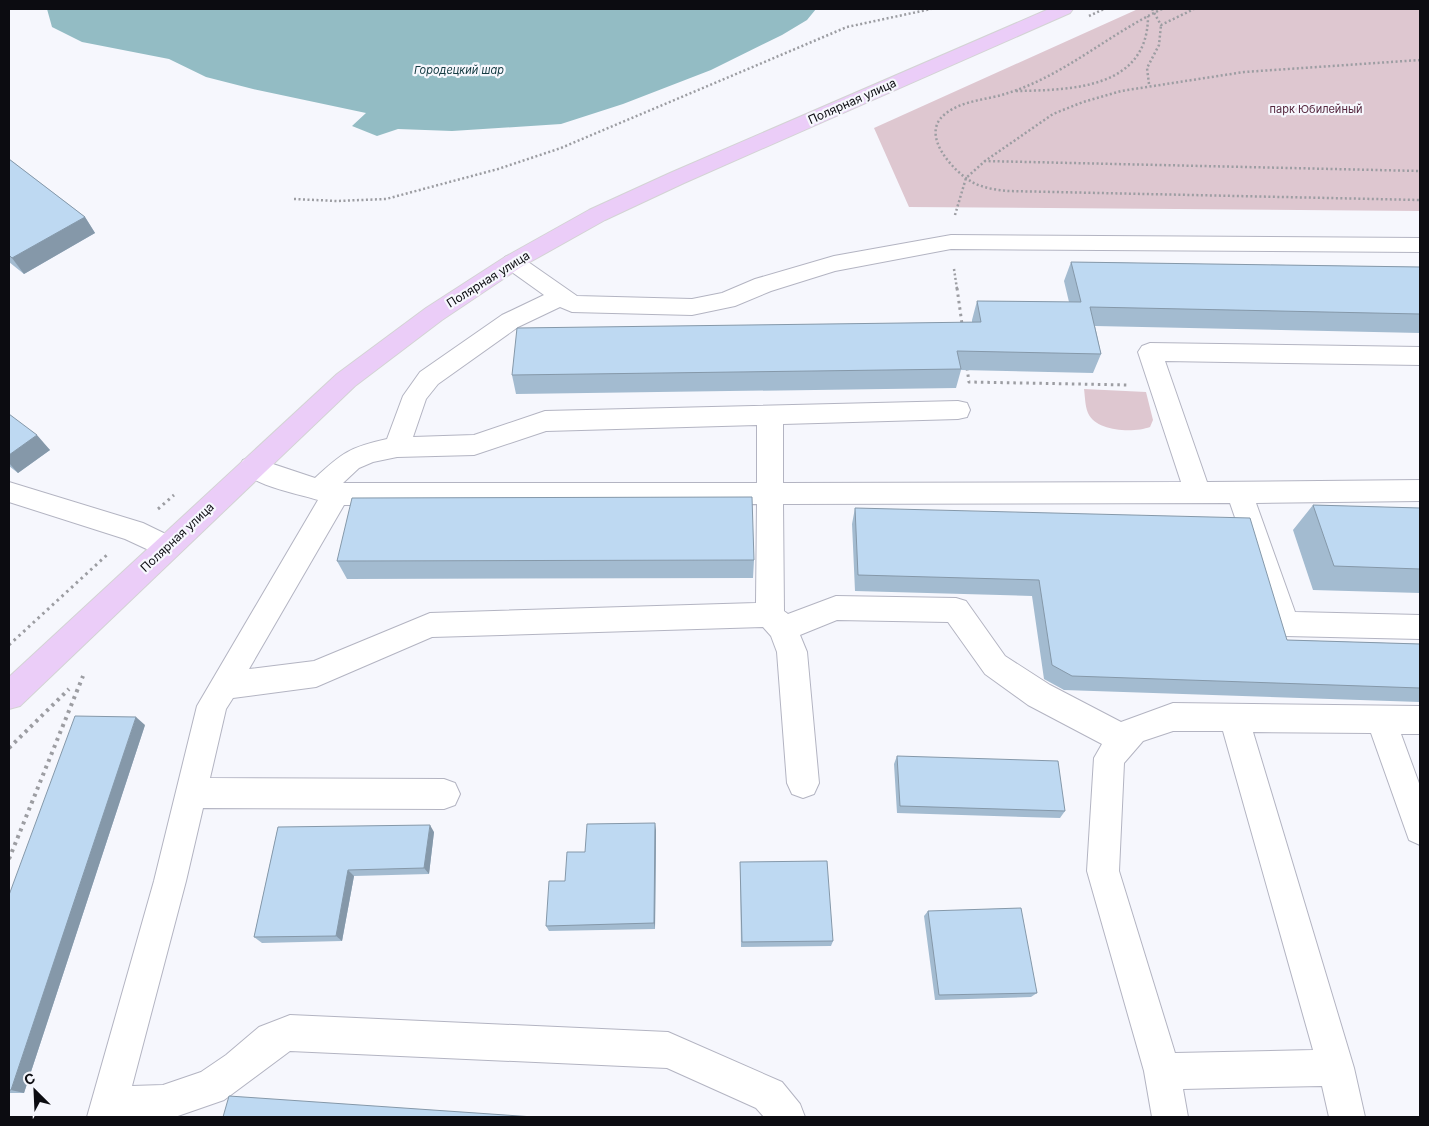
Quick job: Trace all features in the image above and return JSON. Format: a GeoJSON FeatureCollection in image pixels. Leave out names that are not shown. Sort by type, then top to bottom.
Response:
{"type":"FeatureCollection","features":[{"type":"Feature","properties":{"kind":"main road","name":"Полярная улица"},"geometry":{"type":"LineString","coordinates":[[9,696],[346,380],[434,314],[513,262],[597,215],[677,178],[1064,9]]}},
{"type":"Feature","properties":{"kind":"street"},"geometry":{"type":"LineString","coordinates":[[513,262],[572,304],[692,307],[727,300],[763,284],[834,264],[951,242],[1420,245]]}},
{"type":"Feature","properties":{"kind":"street"},"geometry":{"type":"LineString","coordinates":[[397,447],[415,396],[429,378],[510,321],[561,297]]}},
{"type":"Feature","properties":{"kind":"street"},"geometry":{"type":"LineString","coordinates":[[1198,493],[1150,352],[1420,356]]}},
{"type":"Feature","properties":{"kind":"street"},"geometry":{"type":"LineString","coordinates":[[787,1117],[768,1095],[668,1050],[290,1033],[272,1040],[239,1068],[211,1087],[163,1103],[107,1111],[170,881],[212,706],[328,492],[350,461],[368,452],[397,447],[474,445],[546,421],[958,410]]}},
{"type":"Feature","properties":{"kind":"street"},"geometry":{"type":"LineString","coordinates":[[770,415],[770,493],[776,622],[792,652],[803,783]]}},
{"type":"Feature","properties":{"kind":"street"},"geometry":{"type":"LineString","coordinates":[[252,468],[281,479],[328,492],[1198,493],[1420,490]]}},
{"type":"Feature","properties":{"kind":"street"},"geometry":{"type":"LineString","coordinates":[[9,492],[133,532],[166,547]]}},
{"type":"Feature","properties":{"kind":"street"},"geometry":{"type":"LineString","coordinates":[[1239,492],[1285,624],[1420,628]]}},
{"type":"Feature","properties":{"kind":"street"},"geometry":{"type":"LineString","coordinates":[[224,686],[316,674],[430,625],[776,622],[836,608],[956,610],[995,666],[1038,695],[1125,740]]}},
{"type":"Feature","properties":{"kind":"street"},"geometry":{"type":"LineString","coordinates":[[1170,1117],[1162,1071],[1103,871],[1109,758],[1133,732],[1174,717],[1420,720]]}},
{"type":"Feature","properties":{"kind":"street"},"geometry":{"type":"LineString","coordinates":[[1234,718],[1336,1068],[1347,1117]]}},
{"type":"Feature","properties":{"kind":"street"},"geometry":{"type":"LineString","coordinates":[[1381,720],[1420,829]]}},
{"type":"Feature","properties":{"kind":"street"},"geometry":{"type":"LineString","coordinates":[[191,793],[444,794]]}},
{"type":"Feature","properties":{"kind":"street"},"geometry":{"type":"LineString","coordinates":[[1162,1071],[1336,1068]]}},
{"type":"Feature","properties":{"kind":"path"},"geometry":{"type":"LineString","coordinates":[[294,199],[337,201],[386,199],[498,169],[561,148],[847,27],[931,9]]}},
{"type":"Feature","properties":{"kind":"path"},"geometry":{"type":"LineString","coordinates":[[1086,17],[1104,9]]}},
{"type":"Feature","properties":{"kind":"path"},"geometry":{"type":"LineString","coordinates":[[1149,84],[1147,68],[1159,45],[1161,25],[1152,9]]}},
{"type":"Feature","properties":{"kind":"path"},"geometry":{"type":"LineString","coordinates":[[1162,9],[1148,15],[1086,56],[1014,91],[956,108],[942,115],[935,125],[935,140],[956,170],[972,182],[991,189],[1031,193],[1420,200]]}},
{"type":"Feature","properties":{"kind":"path"},"geometry":{"type":"LineString","coordinates":[[1161,25],[1194,9]]}},
{"type":"Feature","properties":{"kind":"path"},"geometry":{"type":"LineString","coordinates":[[1014,91],[1068,90],[1098,82],[1125,68],[1143,49],[1148,15]]}},
{"type":"Feature","properties":{"kind":"path"},"geometry":{"type":"LineString","coordinates":[[962,326],[951,242],[956,207],[966,178],[985,161],[1037,123],[1063,110],[1099,96],[1149,84],[1295,66],[1420,60]]}},
{"type":"Feature","properties":{"kind":"path"},"geometry":{"type":"LineString","coordinates":[[985,161],[1420,171]]}},
{"type":"Feature","properties":{"kind":"path"},"geometry":{"type":"LineString","coordinates":[[967,363],[969,382],[1160,386]]}},
{"type":"Feature","properties":{"kind":"path"},"geometry":{"type":"LineString","coordinates":[[9,859],[82,676]]}},
{"type":"Feature","properties":{"kind":"green space","name":"парк Юбилейный"},"geometry":{"type":"Polygon","coordinates":[[[1138,9],[1420,9],[1420,211],[909,207],[874,128],[1138,9]]]}},
{"type":"Feature","properties":{"kind":"green space"},"geometry":{"type":"Polygon","coordinates":[[[1084,389],[1146,392],[1153,420],[1150,427],[1125,430],[1099,424],[1088,413],[1084,389]]]}},
{"type":"Feature","properties":{"kind":"water","name":"Городецкий шар"},"geometry":{"type":"Polygon","coordinates":[[[47,9],[816,9],[807,20],[782,35],[711,70],[623,104],[561,124],[452,131],[398,129],[377,136],[352,126],[366,113],[206,77],[169,59],[82,42],[52,27],[47,9]]]}},
{"type":"Feature","properties":{"kind":"building"},"geometry":{"type":"Polygon","coordinates":[[[9,159],[85,217],[12,258],[9,255],[9,159]]]}},
{"type":"Feature","properties":{"kind":"building"},"geometry":{"type":"Polygon","coordinates":[[[1071,262],[1420,267],[1420,314],[1090,307],[1101,354],[957,351],[961,369],[512,375],[517,328],[981,322],[977,301],[1081,302],[1071,262]]]}},
{"type":"Feature","properties":{"kind":"building"},"geometry":{"type":"Polygon","coordinates":[[[9,414],[37,435],[9,455],[9,414]]]}},
{"type":"Feature","properties":{"kind":"building"},"geometry":{"type":"Polygon","coordinates":[[[752,497],[754,560],[337,561],[352,498],[752,497]]]}},
{"type":"Feature","properties":{"kind":"building"},"geometry":{"type":"Polygon","coordinates":[[[1313,505],[1420,508],[1420,569],[1334,566],[1313,505]]]}},
{"type":"Feature","properties":{"kind":"building"},"geometry":{"type":"Polygon","coordinates":[[[855,508],[1250,518],[1287,640],[1420,644],[1420,688],[1072,676],[1052,665],[1039,580],[858,575],[855,508]]]}},
{"type":"Feature","properties":{"kind":"building"},"geometry":{"type":"Polygon","coordinates":[[[75,716],[136,717],[11,1090],[9,1090],[9,895],[75,716]]]}},
{"type":"Feature","properties":{"kind":"building"},"geometry":{"type":"Polygon","coordinates":[[[897,756],[1058,761],[1065,811],[900,806],[897,756]]]}},
{"type":"Feature","properties":{"kind":"building"},"geometry":{"type":"Polygon","coordinates":[[[655,823],[654,923],[546,926],[549,881],[565,881],[567,852],[585,852],[587,824],[655,823]]]}},
{"type":"Feature","properties":{"kind":"building"},"geometry":{"type":"Polygon","coordinates":[[[430,825],[424,868],[348,870],[336,936],[254,937],[278,827],[430,825]]]}},
{"type":"Feature","properties":{"kind":"building"},"geometry":{"type":"Polygon","coordinates":[[[827,861],[833,941],[742,942],[740,862],[827,861]]]}},
{"type":"Feature","properties":{"kind":"building"},"geometry":{"type":"Polygon","coordinates":[[[1021,908],[1037,993],[939,995],[928,911],[1021,908]]]}},
{"type":"Feature","properties":{"kind":"building"},"geometry":{"type":"Polygon","coordinates":[[[229,1096],[534,1117],[223,1117],[229,1096]]]}}]}
